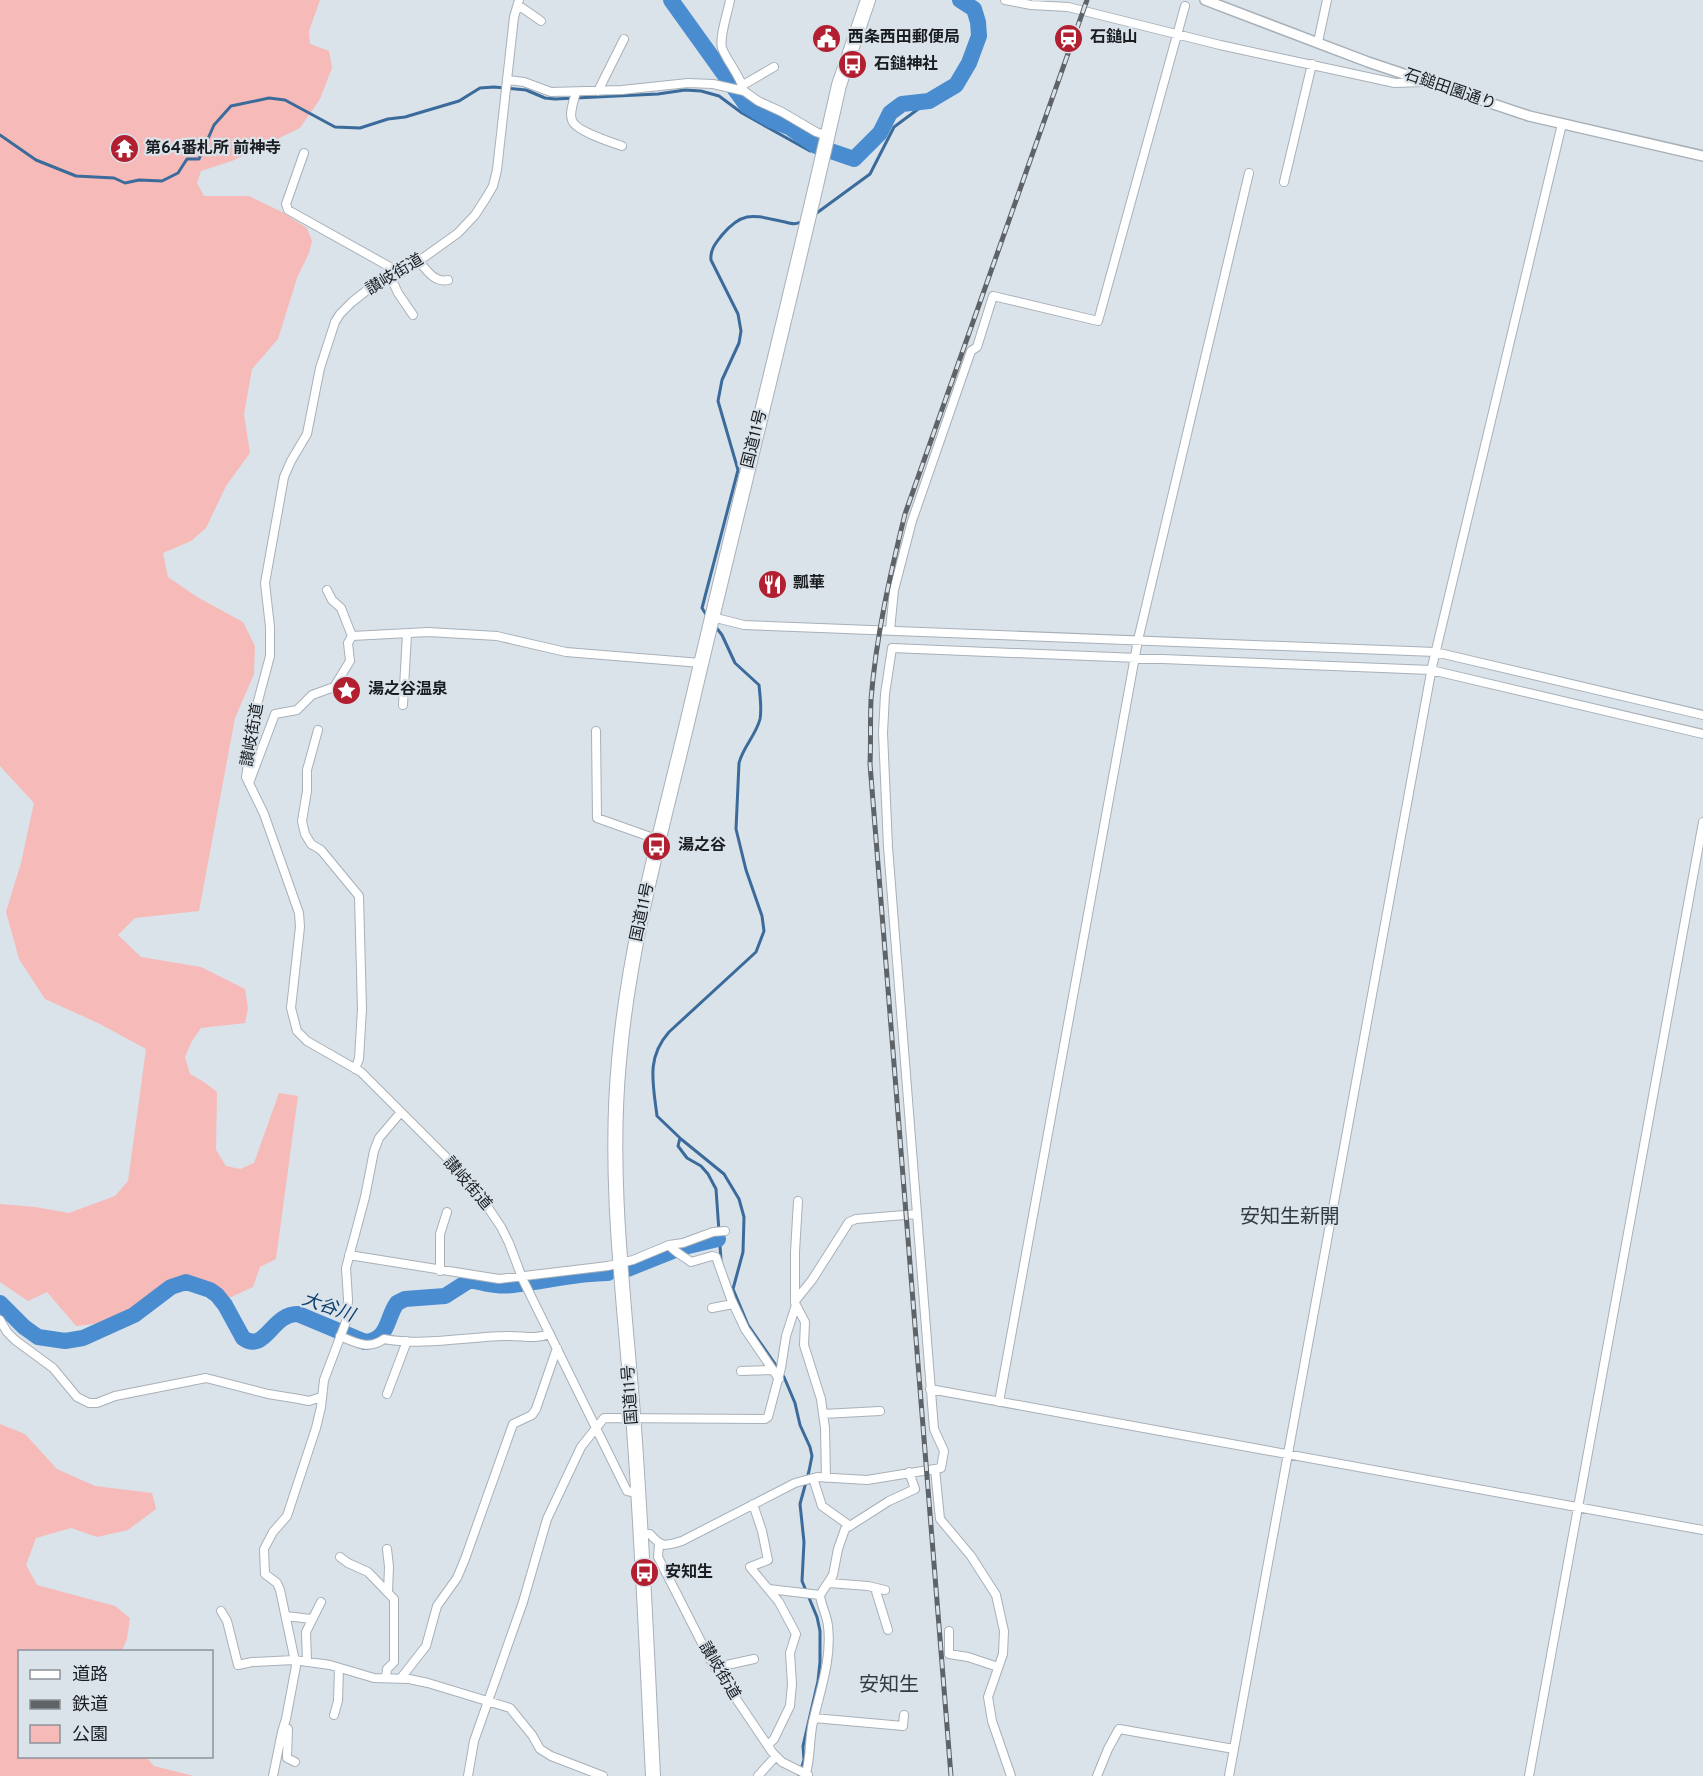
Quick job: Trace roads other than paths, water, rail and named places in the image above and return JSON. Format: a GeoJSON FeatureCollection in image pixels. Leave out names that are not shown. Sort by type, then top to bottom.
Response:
{"type":"FeatureCollection","features":[{"type":"Feature","properties":{"kind":"highway","name":"国道11号"},"geometry":{"type":"LineString","coordinates":[[653,1776],[639,1493],[621,1263],[616,1159],[618,1066],[630,969],[711,617],[839,86],[868,0]]}},
{"type":"Feature","properties":{"kind":"street"},"geometry":{"type":"LineString","coordinates":[[730,0],[722,47],[744,88],[758,101],[828,136]]}},
{"type":"Feature","properties":{"kind":"street"},"geometry":{"type":"LineString","coordinates":[[1005,0],[1068,7],[1395,83],[1428,82]]}},
{"type":"Feature","properties":{"kind":"street","name":"石鎚田園通り"},"geometry":{"type":"LineString","coordinates":[[1205,0],[1428,82],[1528,116],[1703,156]]}},
{"type":"Feature","properties":{"kind":"street"},"geometry":{"type":"LineString","coordinates":[[1317,42],[1327,0]]}},
{"type":"Feature","properties":{"kind":"street"},"geometry":{"type":"LineString","coordinates":[[519,2],[541,21]]}},
{"type":"Feature","properties":{"kind":"street","name":"讃岐街道"},"geometry":{"type":"LineString","coordinates":[[519,2],[514,17],[499,155],[493,186],[467,224],[448,242],[394,276],[371,287],[352,302],[335,322],[316,382],[307,434],[284,477],[265,583],[270,627],[270,656],[258,701],[246,777],[271,833],[299,913],[300,927],[291,1008],[297,1031],[307,1041],[355,1069],[383,1092],[477,1191],[510,1243],[524,1282],[627,1491],[639,1493]]}},
{"type":"Feature","properties":{"kind":"street"},"geometry":{"type":"LineString","coordinates":[[890,630],[894,590],[912,521],[971,351],[977,347],[993,296],[1098,321],[1185,6]]}},
{"type":"Feature","properties":{"kind":"street"},"geometry":{"type":"LineString","coordinates":[[598,91],[624,39]]}},
{"type":"Feature","properties":{"kind":"street"},"geometry":{"type":"LineString","coordinates":[[1284,182],[1312,64]]}},
{"type":"Feature","properties":{"kind":"street"},"geometry":{"type":"LineString","coordinates":[[507,85],[524,82],[551,92],[575,96],[598,91],[702,83],[744,88],[774,67]]}},
{"type":"Feature","properties":{"kind":"street"},"geometry":{"type":"LineString","coordinates":[[575,96],[572,122],[577,127],[622,146]]}},
{"type":"Feature","properties":{"kind":"street"},"geometry":{"type":"LineString","coordinates":[[1229,1776],[1435,654],[1562,124]]}},
{"type":"Feature","properties":{"kind":"street"},"geometry":{"type":"LineString","coordinates":[[304,153],[286,204],[288,210],[390,267],[398,293],[414,315]]}},
{"type":"Feature","properties":{"kind":"street"},"geometry":{"type":"LineString","coordinates":[[999,1402],[1135,656],[1249,173]]}},
{"type":"Feature","properties":{"kind":"street"},"geometry":{"type":"LineString","coordinates":[[419,261],[437,279],[448,280]]}},
{"type":"Feature","properties":{"kind":"street"},"geometry":{"type":"LineString","coordinates":[[327,590],[332,600],[341,608],[352,636]]}},
{"type":"Feature","properties":{"kind":"street"},"geometry":{"type":"LineString","coordinates":[[711,617],[744,625],[1435,654],[1703,715]]}},
{"type":"Feature","properties":{"kind":"street"},"geometry":{"type":"LineString","coordinates":[[352,636],[428,632],[497,636],[566,652],[701,663]]}},
{"type":"Feature","properties":{"kind":"street"},"geometry":{"type":"LineString","coordinates":[[403,705],[407,634]]}},
{"type":"Feature","properties":{"kind":"street"},"geometry":{"type":"LineString","coordinates":[[249,783],[275,714],[297,710],[312,695],[334,687],[350,661],[348,643],[352,636]]}},
{"type":"Feature","properties":{"kind":"street"},"geometry":{"type":"LineString","coordinates":[[641,1535],[650,1534],[659,1544],[668,1546],[795,1483],[813,1478],[867,1480],[941,1468],[945,1451],[933,1429],[886,802],[883,733],[891,648],[1432,669],[1703,734]]}},
{"type":"Feature","properties":{"kind":"street"},"geometry":{"type":"LineString","coordinates":[[318,730],[306,770],[307,791],[302,821],[305,834],[311,844],[321,850],[359,897],[362,1009],[359,1059],[355,1069]]}},
{"type":"Feature","properties":{"kind":"street"},"geometry":{"type":"LineString","coordinates":[[596,731],[597,818],[659,840]]}},
{"type":"Feature","properties":{"kind":"street"},"geometry":{"type":"LineString","coordinates":[[1529,1776],[1703,822]]}},
{"type":"Feature","properties":{"kind":"street"},"geometry":{"type":"LineString","coordinates":[[273,1776],[296,1666],[277,1583],[265,1574],[264,1549],[273,1532],[287,1516],[316,1428],[324,1380],[347,1319],[346,1268],[365,1197],[374,1151],[385,1129],[400,1112]]}},
{"type":"Feature","properties":{"kind":"street"},"geometry":{"type":"LineString","coordinates":[[468,1776],[474,1741],[523,1602],[547,1519],[581,1447],[601,1421],[633,1418],[765,1419],[770,1413],[795,1303],[798,1201]]}},
{"type":"Feature","properties":{"kind":"street"},"geometry":{"type":"LineString","coordinates":[[440,1271],[440,1234],[447,1212]]}},
{"type":"Feature","properties":{"kind":"street"},"geometry":{"type":"LineString","coordinates":[[795,1303],[849,1222],[856,1219],[917,1214]]}},
{"type":"Feature","properties":{"kind":"street"},"geometry":{"type":"LineString","coordinates":[[349,1255],[440,1271],[524,1282],[633,1260],[669,1245],[683,1243],[713,1232],[725,1231]]}},
{"type":"Feature","properties":{"kind":"street"},"geometry":{"type":"LineString","coordinates":[[669,1245],[691,1262],[716,1257],[733,1304],[752,1341],[779,1379]]}},
{"type":"Feature","properties":{"kind":"street"},"geometry":{"type":"LineString","coordinates":[[795,1303],[805,1322],[804,1345],[821,1399],[825,1428],[826,1478]]}},
{"type":"Feature","properties":{"kind":"street"},"geometry":{"type":"LineString","coordinates":[[712,1308],[733,1304]]}},
{"type":"Feature","properties":{"kind":"street"},"geometry":{"type":"LineString","coordinates":[[0,1320],[15,1340],[53,1368],[77,1397],[89,1403],[199,1378],[299,1400],[309,1401],[321,1397]]}},
{"type":"Feature","properties":{"kind":"street"},"geometry":{"type":"LineString","coordinates":[[340,1336],[365,1346],[378,1344],[384,1339],[426,1342],[464,1337],[538,1338],[550,1334]]}},
{"type":"Feature","properties":{"kind":"street"},"geometry":{"type":"LineString","coordinates":[[387,1394],[407,1341]]}},
{"type":"Feature","properties":{"kind":"street"},"geometry":{"type":"LineString","coordinates":[[401,1678],[426,1646],[437,1606],[461,1569],[513,1425],[532,1415],[536,1409],[557,1348]]}},
{"type":"Feature","properties":{"kind":"street"},"geometry":{"type":"LineString","coordinates":[[741,1371],[773,1370]]}},
{"type":"Feature","properties":{"kind":"street"},"geometry":{"type":"LineString","coordinates":[[930,1389],[1703,1530]]}},
{"type":"Feature","properties":{"kind":"street"},"geometry":{"type":"LineString","coordinates":[[823,1414],[880,1411]]}},
{"type":"Feature","properties":{"kind":"street"},"geometry":{"type":"LineString","coordinates":[[935,1468],[939,1519],[971,1556],[996,1595],[1004,1639],[1003,1654],[988,1697],[1011,1776]]}},
{"type":"Feature","properties":{"kind":"street"},"geometry":{"type":"LineString","coordinates":[[820,1594],[833,1575],[842,1533],[889,1501],[915,1489],[909,1472]]}},
{"type":"Feature","properties":{"kind":"street"},"geometry":{"type":"LineString","coordinates":[[813,1478],[822,1506],[850,1526]]}},
{"type":"Feature","properties":{"kind":"street"},"geometry":{"type":"LineString","coordinates":[[753,1504],[768,1560],[750,1567],[779,1602],[796,1634],[789,1659],[792,1684],[790,1706],[774,1739],[768,1745]]}},
{"type":"Feature","properties":{"kind":"street","name":"讃岐街道"},"geometry":{"type":"LineString","coordinates":[[659,1544],[658,1557],[716,1670],[776,1756],[782,1762],[808,1774]]}},
{"type":"Feature","properties":{"kind":"street"},"geometry":{"type":"LineString","coordinates":[[387,1550],[388,1592]]}},
{"type":"Feature","properties":{"kind":"street"},"geometry":{"type":"LineString","coordinates":[[340,1557],[368,1572],[394,1599],[394,1662],[387,1669],[386,1677]]}},
{"type":"Feature","properties":{"kind":"street"},"geometry":{"type":"LineString","coordinates":[[829,1583],[885,1590]]}},
{"type":"Feature","properties":{"kind":"street"},"geometry":{"type":"LineString","coordinates":[[875,1588],[888,1630]]}},
{"type":"Feature","properties":{"kind":"street"},"geometry":{"type":"LineString","coordinates":[[769,1589],[820,1594]]}},
{"type":"Feature","properties":{"kind":"street"},"geometry":{"type":"LineString","coordinates":[[808,1774],[814,1718],[825,1676],[828,1653],[828,1625],[820,1594]]}},
{"type":"Feature","properties":{"kind":"street"},"geometry":{"type":"LineString","coordinates":[[307,1662],[306,1632],[321,1602]]}},
{"type":"Feature","properties":{"kind":"street"},"geometry":{"type":"LineString","coordinates":[[220,1611],[227,1621],[238,1665],[294,1660],[339,1668],[374,1678],[401,1678],[428,1683],[510,1708],[532,1735],[540,1749],[551,1756],[603,1776]]}},
{"type":"Feature","properties":{"kind":"street"},"geometry":{"type":"LineString","coordinates":[[286,1616],[311,1619]]}},
{"type":"Feature","properties":{"kind":"street"},"geometry":{"type":"LineString","coordinates":[[949,1631],[949,1654],[968,1657],[998,1667]]}},
{"type":"Feature","properties":{"kind":"street"},"geometry":{"type":"LineString","coordinates":[[716,1670],[722,1666],[754,1659]]}},
{"type":"Feature","properties":{"kind":"street"},"geometry":{"type":"LineString","coordinates":[[334,1715],[338,1701],[339,1668]]}},
{"type":"Feature","properties":{"kind":"street"},"geometry":{"type":"LineString","coordinates":[[814,1718],[903,1726],[904,1715]]}},
{"type":"Feature","properties":{"kind":"street"},"geometry":{"type":"LineString","coordinates":[[284,1725],[288,1729],[287,1758],[295,1762]]}},
{"type":"Feature","properties":{"kind":"street"},"geometry":{"type":"LineString","coordinates":[[1097,1776],[1119,1730],[1234,1749]]}},
{"type":"Feature","properties":{"kind":"street"},"geometry":{"type":"LineString","coordinates":[[758,1776],[776,1756]]}},
{"type":"Feature","properties":{"kind":"waterway"},"geometry":{"type":"LineString","coordinates":[[671,0],[747,106],[789,127],[816,146],[854,159],[880,133],[890,113],[902,104],[929,101],[956,85],[969,63],[979,36],[974,9],[960,0]]}},
{"type":"Feature","properties":{"kind":"waterway"},"geometry":{"type":"LineString","coordinates":[[0,135],[36,160],[76,176],[114,178],[125,183],[139,180],[162,181],[178,173],[187,159],[199,159],[214,125],[231,106],[269,98],[285,100],[335,127],[360,128],[459,101],[480,88],[494,87],[526,90],[545,98],[555,99],[658,94],[685,90],[701,91],[719,96],[742,113],[810,151],[816,146]]}},
{"type":"Feature","properties":{"kind":"waterway"},"geometry":{"type":"LineString","coordinates":[[814,215],[870,174],[894,127],[929,101]]}},
{"type":"Feature","properties":{"kind":"waterway"},"geometry":{"type":"LineString","coordinates":[[707,616],[702,608],[738,470],[718,401],[722,380],[739,343],[741,331],[738,314],[711,260],[711,253],[722,235],[737,221],[744,218],[750,216],[794,224],[803,221]]}},
{"type":"Feature","properties":{"kind":"waterway"},"geometry":{"type":"LineString","coordinates":[[715,626],[722,635],[735,663],[759,685],[760,719],[739,763],[736,829],[746,870],[762,916],[764,931],[756,952],[669,1032],[657,1051],[653,1071],[657,1116],[680,1138],[678,1146],[687,1158],[701,1166],[716,1189],[721,1260]]}},
{"type":"Feature","properties":{"kind":"waterway"},"geometry":{"type":"LineString","coordinates":[[681,1139],[724,1174],[739,1199],[744,1217],[743,1252],[733,1289],[748,1325],[784,1377],[812,1456],[800,1504],[804,1542],[802,1581],[817,1617],[820,1631],[820,1662],[818,1681],[803,1746],[804,1760],[799,1776]]}},
{"type":"Feature","properties":{"kind":"waterway","name":"大谷川"},"geometry":{"type":"LineString","coordinates":[[625,1270],[680,1248],[718,1239]]}},
{"type":"Feature","properties":{"kind":"waterway","name":"大谷川"},"geometry":{"type":"LineString","coordinates":[[0,1303],[24,1327],[38,1337],[65,1341],[83,1338],[134,1315],[171,1287],[186,1282],[210,1290],[217,1295],[243,1338],[251,1342],[263,1337],[289,1315],[298,1314],[365,1342],[383,1333],[397,1303],[405,1299],[445,1296],[470,1280],[508,1285],[584,1274],[608,1273]]}},
{"type":"Feature","properties":{"kind":"railway"},"geometry":{"type":"LineString","coordinates":[[951,1776],[870,764],[871,700],[880,629],[905,514],[1087,0]]}},
{"type":"Feature","properties":{"kind":"place","name":"西条西田郵便局"},"geometry":{"type":"Point","coordinates":[827,38]}},
{"type":"Feature","properties":{"kind":"place","name":"石鎚山"},"geometry":{"type":"Point","coordinates":[1069,38]}},
{"type":"Feature","properties":{"kind":"place","name":"石鎚神社"},"geometry":{"type":"Point","coordinates":[853,65]}},
{"type":"Feature","properties":{"kind":"place","name":"第64番札所 前神寺"},"geometry":{"type":"Point","coordinates":[124,149]}},
{"type":"Feature","properties":{"kind":"place","name":"瓢華"},"geometry":{"type":"Point","coordinates":[772,584]}},
{"type":"Feature","properties":{"kind":"place","name":"湯之谷温泉"},"geometry":{"type":"Point","coordinates":[347,690]}},
{"type":"Feature","properties":{"kind":"place","name":"湯之谷"},"geometry":{"type":"Point","coordinates":[657,846]}},
{"type":"Feature","properties":{"kind":"place","name":"安知生"},"geometry":{"type":"Point","coordinates":[644,1573]}},
{"type":"Feature","properties":{"kind":"district","name":"安知生新開"},"geometry":{"type":"Point","coordinates":[1290,1218]}},
{"type":"Feature","properties":{"kind":"district","name":"安知生"},"geometry":{"type":"Point","coordinates":[889,1686]}}]}
